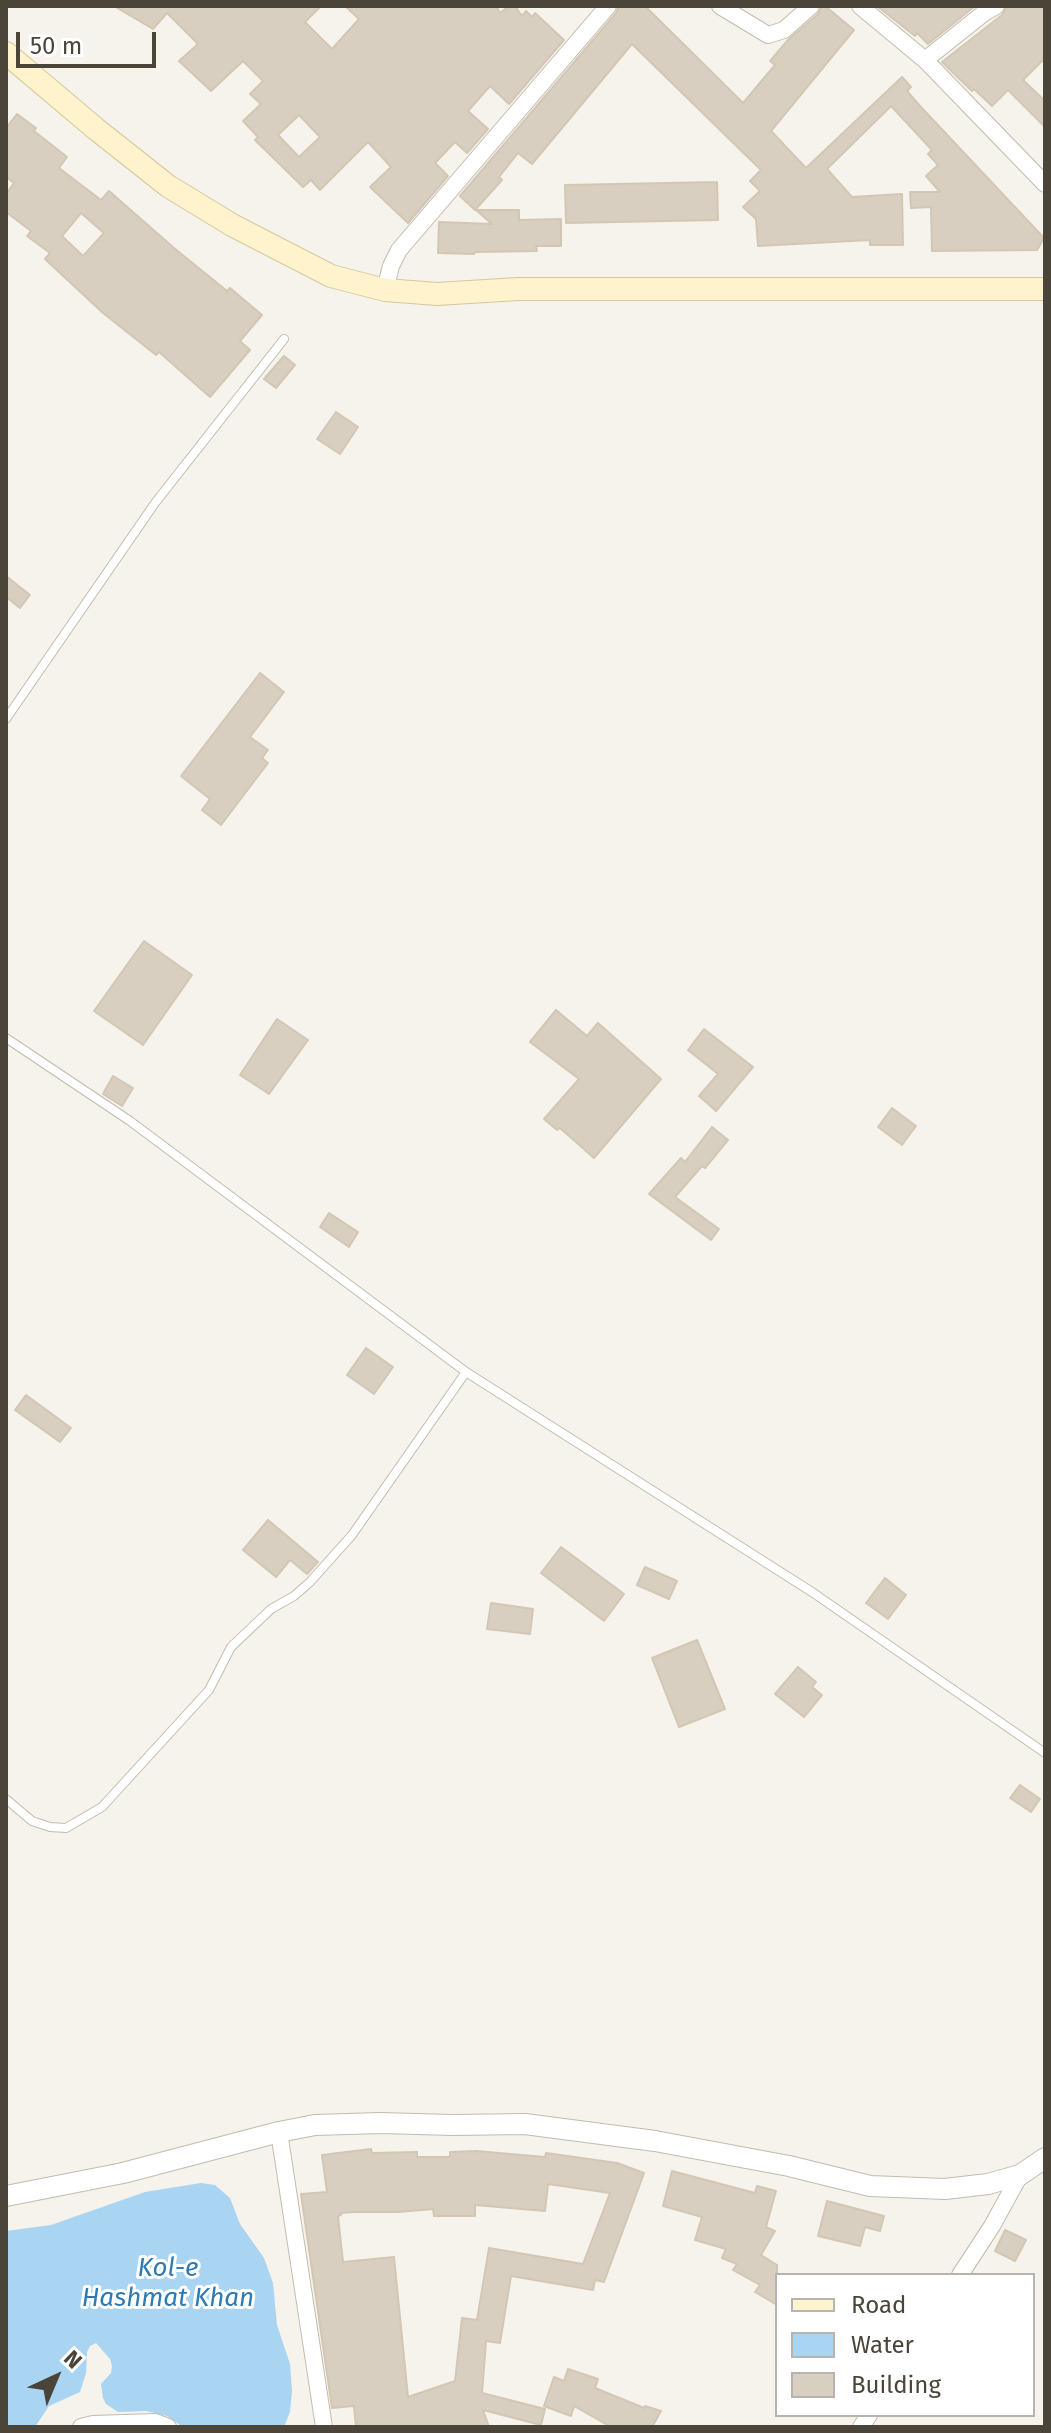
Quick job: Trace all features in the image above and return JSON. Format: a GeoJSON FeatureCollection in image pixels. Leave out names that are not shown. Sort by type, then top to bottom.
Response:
{"type":"FeatureCollection","features":[{"type":"Feature","properties":{"kind":"main road"},"geometry":{"type":"LineString","coordinates":[[6,53],[168,186],[232,225],[331,276],[385,290],[437,294],[518,289],[1045,289]]}},
{"type":"Feature","properties":{"kind":"street"},"geometry":{"type":"LineString","coordinates":[[385,290],[399,250],[608,6]]}},
{"type":"Feature","properties":{"kind":"street"},"geometry":{"type":"LineString","coordinates":[[720,6],[768,35],[784,30],[811,6]]}},
{"type":"Feature","properties":{"kind":"street"},"geometry":{"type":"LineString","coordinates":[[860,6],[925,60],[1045,184]]}},
{"type":"Feature","properties":{"kind":"street"},"geometry":{"type":"LineString","coordinates":[[925,60],[996,6]]}},
{"type":"Feature","properties":{"kind":"street"},"geometry":{"type":"LineString","coordinates":[[6,2196],[123,2173],[315,2125],[525,2124],[655,2141],[789,2166],[870,2186],[945,2189],[988,2184],[1020,2175],[1045,2158]]}},
{"type":"Feature","properties":{"kind":"street"},"geometry":{"type":"LineString","coordinates":[[279,2132],[324,2427]]}},
{"type":"Feature","properties":{"kind":"street"},"geometry":{"type":"LineString","coordinates":[[961,2273],[1020,2175]]}},
{"type":"Feature","properties":{"kind":"street"},"geometry":{"type":"LineString","coordinates":[[89,2426],[155,2422],[168,2427]]}},
{"type":"Feature","properties":{"kind":"lane"},"geometry":{"type":"LineString","coordinates":[[6,719],[155,503],[284,339]]}},
{"type":"Feature","properties":{"kind":"lane"},"geometry":{"type":"LineString","coordinates":[[6,1038],[130,1121],[466,1372],[812,1592],[1045,1753]]}},
{"type":"Feature","properties":{"kind":"lane"},"geometry":{"type":"LineString","coordinates":[[6,1799],[32,1821],[50,1827],[66,1828],[102,1807],[209,1690],[231,1647],[271,1609],[294,1596],[310,1582],[352,1535],[466,1372]]}},
{"type":"Feature","properties":{"kind":"water","name":"Kol-e Hashmat Khan"},"geometry":{"type":"Polygon","coordinates":[[[201,2183],[215,2185],[230,2198],[240,2224],[264,2258],[273,2283],[277,2325],[290,2364],[290,2412],[284,2427],[183,2427],[167,2416],[146,2411],[118,2412],[103,2398],[101,2384],[111,2373],[112,2366],[96,2343],[87,2352],[86,2373],[80,2392],[49,2406],[35,2427],[6,2427],[6,2231],[51,2225],[145,2192],[201,2183]]]}},
{"type":"Feature","properties":{"kind":"building"},"geometry":{"type":"Polygon","coordinates":[[[114,6],[321,6],[305,22],[332,49],[359,19],[345,6],[496,6],[500,13],[509,6],[515,6],[522,16],[526,11],[532,17],[535,13],[564,40],[509,104],[490,86],[468,111],[488,129],[467,153],[455,142],[435,163],[448,176],[408,223],[370,187],[391,167],[368,142],[320,190],[311,180],[303,187],[255,140],[258,137],[243,121],[261,104],[250,94],[263,81],[243,61],[211,91],[179,61],[198,44],[167,13],[153,29],[114,6]],[[299,115],[278,135],[299,157],[320,137],[299,115]]]}},
{"type":"Feature","properties":{"kind":"building"},"geometry":{"type":"Polygon","coordinates":[[[619,6],[645,6],[743,103],[775,65],[770,61],[825,6],[854,30],[771,131],[806,168],[902,77],[911,87],[907,91],[920,106],[1044,238],[1037,250],[932,251],[931,207],[911,208],[910,192],[940,192],[926,176],[938,165],[928,154],[932,150],[891,106],[827,169],[852,197],[902,194],[903,245],[870,245],[870,240],[758,246],[756,219],[743,207],[760,191],[750,181],[761,170],[632,44],[532,164],[518,153],[499,177],[502,180],[475,210],[460,196],[619,6]]]}},
{"type":"Feature","properties":{"kind":"building"},"geometry":{"type":"Polygon","coordinates":[[[877,6],[975,6],[928,44],[877,6]]]}},
{"type":"Feature","properties":{"kind":"building"},"geometry":{"type":"Polygon","coordinates":[[[1007,6],[1045,6],[1045,58],[1023,80],[1045,101],[1045,127],[1008,90],[992,106],[942,62],[1002,15],[1007,6]]]}},
{"type":"Feature","properties":{"kind":"building"},"geometry":{"type":"Polygon","coordinates":[[[17,114],[67,157],[59,168],[101,200],[109,191],[227,291],[230,288],[262,315],[240,341],[250,350],[210,397],[159,352],[156,355],[103,313],[45,259],[50,253],[27,236],[31,231],[6,212],[6,194],[14,183],[6,177],[6,128],[17,114]],[[81,213],[62,236],[83,256],[104,233],[81,213]]]}},
{"type":"Feature","properties":{"kind":"building"},"geometry":{"type":"Polygon","coordinates":[[[717,182],[718,220],[566,223],[565,185],[717,182]]]}},
{"type":"Feature","properties":{"kind":"building"},"geometry":{"type":"Polygon","coordinates":[[[476,210],[519,210],[519,220],[561,219],[561,246],[536,246],[537,251],[438,253],[439,222],[492,224],[476,210]]]}},
{"type":"Feature","properties":{"kind":"building"},"geometry":{"type":"Polygon","coordinates":[[[284,356],[295,365],[276,388],[264,379],[284,356]]]}},
{"type":"Feature","properties":{"kind":"building"},"geometry":{"type":"Polygon","coordinates":[[[336,412],[358,427],[340,454],[317,439],[336,412]]]}},
{"type":"Feature","properties":{"kind":"building"},"geometry":{"type":"Polygon","coordinates":[[[6,576],[30,595],[20,608],[6,597],[6,576]]]}},
{"type":"Feature","properties":{"kind":"building"},"geometry":{"type":"Polygon","coordinates":[[[260,673],[284,692],[250,737],[268,750],[262,758],[268,763],[221,825],[202,810],[210,799],[181,776],[260,673]]]}},
{"type":"Feature","properties":{"kind":"building"},"geometry":{"type":"Polygon","coordinates":[[[144,941],[192,975],[143,1045],[94,1011],[144,941]]]}},
{"type":"Feature","properties":{"kind":"building"},"geometry":{"type":"Polygon","coordinates":[[[556,1010],[587,1036],[598,1023],[661,1079],[594,1158],[560,1128],[557,1130],[544,1119],[579,1079],[530,1042],[556,1010]]]}},
{"type":"Feature","properties":{"kind":"building"},"geometry":{"type":"Polygon","coordinates":[[[277,1019],[308,1040],[269,1094],[240,1075],[277,1019]]]}},
{"type":"Feature","properties":{"kind":"building"},"geometry":{"type":"Polygon","coordinates":[[[704,1029],[753,1067],[716,1111],[699,1096],[718,1074],[688,1050],[704,1029]]]}},
{"type":"Feature","properties":{"kind":"building"},"geometry":{"type":"Polygon","coordinates":[[[113,1076],[133,1088],[122,1106],[103,1094],[113,1076]]]}},
{"type":"Feature","properties":{"kind":"building"},"geometry":{"type":"Polygon","coordinates":[[[892,1108],[916,1126],[902,1145],[878,1127],[892,1108]]]}},
{"type":"Feature","properties":{"kind":"building"},"geometry":{"type":"Polygon","coordinates":[[[712,1127],[728,1140],[675,1197],[719,1229],[711,1240],[649,1194],[681,1158],[685,1162],[712,1127]]]}},
{"type":"Feature","properties":{"kind":"building"},"geometry":{"type":"Polygon","coordinates":[[[329,1213],[358,1232],[349,1247],[320,1227],[329,1213]]]}},
{"type":"Feature","properties":{"kind":"building"},"geometry":{"type":"Polygon","coordinates":[[[366,1348],[393,1367],[374,1394],[347,1375],[366,1348]]]}},
{"type":"Feature","properties":{"kind":"building"},"geometry":{"type":"Polygon","coordinates":[[[26,1395],[71,1428],[60,1442],[15,1410],[26,1395]]]}},
{"type":"Feature","properties":{"kind":"building"},"geometry":{"type":"Polygon","coordinates":[[[268,1520],[318,1562],[307,1574],[290,1560],[276,1577],[243,1550],[268,1520]]]}},
{"type":"Feature","properties":{"kind":"building"},"geometry":{"type":"Polygon","coordinates":[[[561,1547],[624,1594],[604,1621],[541,1573],[561,1547]]]}},
{"type":"Feature","properties":{"kind":"building"},"geometry":{"type":"Polygon","coordinates":[[[645,1567],[677,1581],[669,1599],[637,1585],[645,1567]]]}},
{"type":"Feature","properties":{"kind":"building"},"geometry":{"type":"Polygon","coordinates":[[[885,1578],[906,1595],[888,1619],[866,1603],[885,1578]]]}},
{"type":"Feature","properties":{"kind":"building"},"geometry":{"type":"Polygon","coordinates":[[[491,1603],[533,1609],[530,1634],[487,1629],[491,1603]]]}},
{"type":"Feature","properties":{"kind":"building"},"geometry":{"type":"Polygon","coordinates":[[[697,1640],[725,1709],[679,1727],[652,1658],[697,1640]]]}},
{"type":"Feature","properties":{"kind":"building"},"geometry":{"type":"Polygon","coordinates":[[[798,1667],[816,1682],[812,1687],[822,1695],[804,1717],[775,1694],[798,1667]]]}},
{"type":"Feature","properties":{"kind":"building"},"geometry":{"type":"Polygon","coordinates":[[[1020,1785],[1040,1799],[1031,1812],[1010,1798],[1020,1785]]]}},
{"type":"Feature","properties":{"kind":"building"},"geometry":{"type":"Polygon","coordinates":[[[371,2149],[372,2153],[417,2152],[417,2157],[450,2157],[450,2152],[476,2151],[545,2157],[546,2153],[617,2163],[644,2173],[604,2282],[595,2280],[593,2290],[511,2276],[500,2343],[486,2341],[482,2393],[545,2409],[541,2425],[483,2410],[489,2427],[356,2427],[354,2406],[332,2408],[301,2194],[327,2192],[322,2155],[371,2149]],[[548,2184],[545,2211],[475,2205],[475,2216],[434,2216],[433,2209],[354,2212],[338,2216],[343,2262],[394,2257],[408,2397],[455,2381],[462,2318],[477,2320],[489,2248],[583,2264],[610,2193],[548,2184]]]}},
{"type":"Feature","properties":{"kind":"building"},"geometry":{"type":"Polygon","coordinates":[[[672,2171],[755,2193],[757,2186],[776,2191],[766,2227],[775,2231],[761,2255],[777,2265],[775,2304],[755,2292],[760,2285],[733,2270],[737,2264],[722,2258],[726,2249],[695,2240],[702,2217],[663,2206],[672,2171]]]}},
{"type":"Feature","properties":{"kind":"building"},"geometry":{"type":"Polygon","coordinates":[[[827,2201],[884,2216],[880,2231],[865,2227],[860,2246],[818,2236],[827,2201]]]}},
{"type":"Feature","properties":{"kind":"building"},"geometry":{"type":"Polygon","coordinates":[[[1005,2230],[1026,2240],[1015,2261],[995,2251],[1005,2230]]]}},
{"type":"Feature","properties":{"kind":"building"},"geometry":{"type":"Polygon","coordinates":[[[568,2369],[598,2379],[595,2388],[644,2408],[661,2411],[652,2427],[611,2427],[574,2406],[571,2416],[544,2406],[554,2377],[564,2381],[568,2369]]]}}]}
